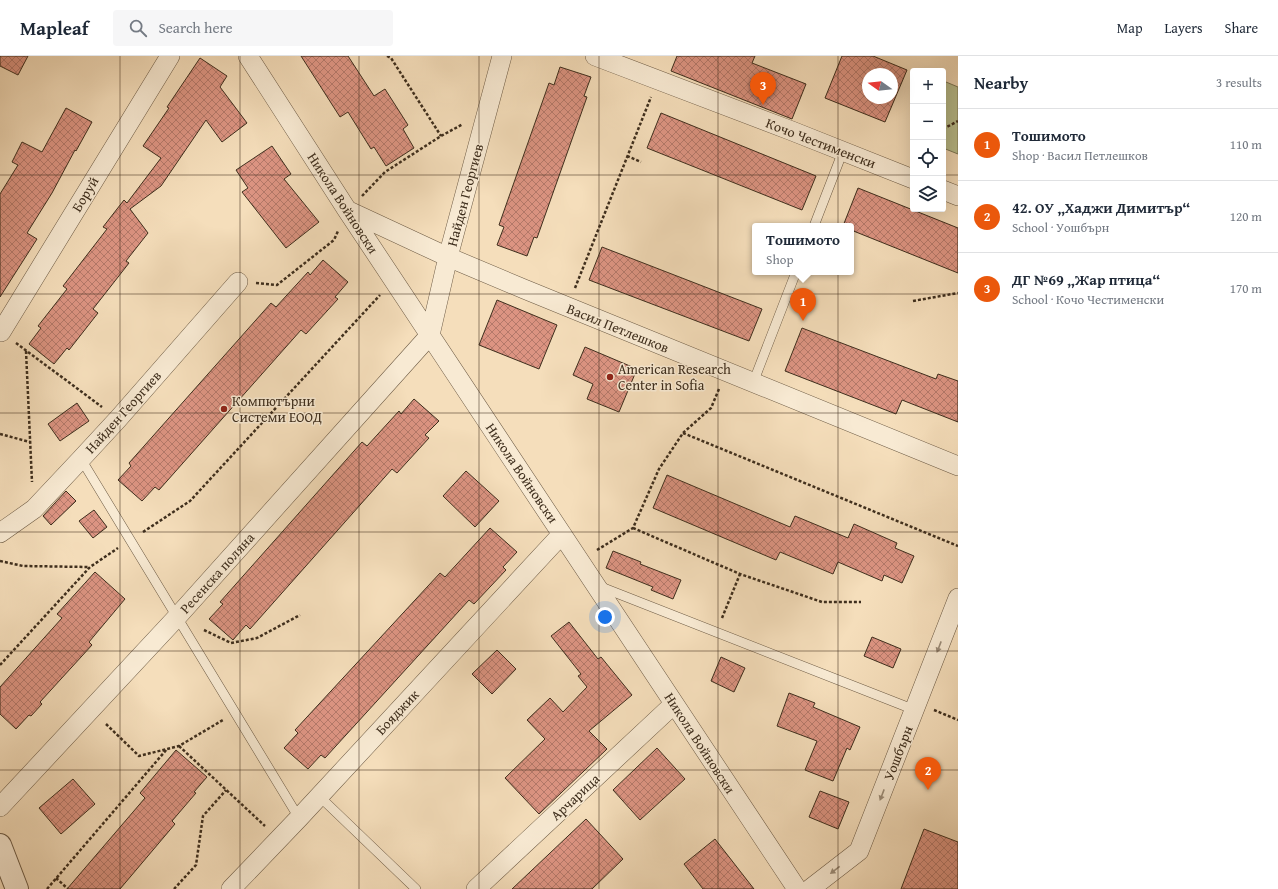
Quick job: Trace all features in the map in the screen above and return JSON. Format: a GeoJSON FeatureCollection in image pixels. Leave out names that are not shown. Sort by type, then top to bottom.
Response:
{"type":"FeatureCollection","features":[{"type":"Feature","properties":{"kind":"street","name":"Боруй"},"geometry":{"type":"LineString","coordinates":[[1,332],[170,56]]}},
{"type":"Feature","properties":{"kind":"street","name":"Никола Войновски"},"geometry":{"type":"LineString","coordinates":[[248,56],[430,335],[797,889]]}},
{"type":"Feature","properties":{"kind":"street","name":"Найден Георгиев"},"geometry":{"type":"LineString","coordinates":[[430,335],[448,257],[502,56]]}},
{"type":"Feature","properties":{"kind":"street","name":"Кочо Честименски"},"geometry":{"type":"LineString","coordinates":[[595,56],[910,178]]}},
{"type":"Feature","properties":{"kind":"street"},"geometry":{"type":"LineString","coordinates":[[946,191],[958,196]]}},
{"type":"Feature","properties":{"kind":"street","name":"Васил Петлешков"},"geometry":{"type":"LineString","coordinates":[[348,210],[448,257],[958,466]]}},
{"type":"Feature","properties":{"kind":"street","name":"Найден Георгиев"},"geometry":{"type":"LineString","coordinates":[[0,533],[34,509],[118,419],[238,282]]}},
{"type":"Feature","properties":{"kind":"street","name":"Ресенска поляна"},"geometry":{"type":"LineString","coordinates":[[0,807],[177,617],[430,335]]}},
{"type":"Feature","properties":{"kind":"street","name":"Бояджик"},"geometry":{"type":"LineString","coordinates":[[231,889],[320,796],[562,534]]}},
{"type":"Feature","properties":{"kind":"street","name":"Уошбърн"},"geometry":{"type":"LineString","coordinates":[[810,889],[860,851],[958,598]]}},
{"type":"Feature","properties":{"kind":"street","name":"Арчарица"},"geometry":{"type":"LineString","coordinates":[[476,889],[674,704]]}},
{"type":"Feature","properties":{"kind":"street"},"geometry":{"type":"LineString","coordinates":[[0,845],[17,889]]}},
{"type":"Feature","properties":{"kind":"lane"},"geometry":{"type":"LineString","coordinates":[[815,223],[843,151]]}},
{"type":"Feature","properties":{"kind":"lane"},"geometry":{"type":"LineString","coordinates":[[753,383],[795,275]]}},
{"type":"Feature","properties":{"kind":"lane"},"geometry":{"type":"LineString","coordinates":[[81,459],[299,818]]}},
{"type":"Feature","properties":{"kind":"lane"},"geometry":{"type":"LineString","coordinates":[[596,585],[916,707]]}},
{"type":"Feature","properties":{"kind":"lane"},"geometry":{"type":"LineString","coordinates":[[320,796],[416,889]]}},
{"type":"Feature","properties":{"kind":"path"},"geometry":{"type":"LineString","coordinates":[[387,56],[391,58],[441,136]]}},
{"type":"Feature","properties":{"kind":"path"},"geometry":{"type":"LineString","coordinates":[[568,307],[658,80]]}},
{"type":"Feature","properties":{"kind":"path"},"geometry":{"type":"LineString","coordinates":[[238,282],[277,285],[334,240],[348,210],[385,172],[441,136],[487,111]]}},
{"type":"Feature","properties":{"kind":"path"},"geometry":{"type":"LineString","coordinates":[[946,127],[958,121]]}},
{"type":"Feature","properties":{"kind":"path"},"geometry":{"type":"LineString","coordinates":[[627,156],[641,162]]}},
{"type":"Feature","properties":{"kind":"path"},"geometry":{"type":"LineString","coordinates":[[0,665],[90,567],[190,501],[394,280]]}},
{"type":"Feature","properties":{"kind":"path"},"geometry":{"type":"LineString","coordinates":[[913,301],[958,292]]}},
{"type":"Feature","properties":{"kind":"path"},"geometry":{"type":"LineString","coordinates":[[1,332],[118,419]]}},
{"type":"Feature","properties":{"kind":"path"},"geometry":{"type":"LineString","coordinates":[[26,351],[34,509]]}},
{"type":"Feature","properties":{"kind":"path"},"geometry":{"type":"LineString","coordinates":[[579,560],[633,528],[658,469],[683,433],[711,408],[727,372]]}},
{"type":"Feature","properties":{"kind":"path"},"geometry":{"type":"LineString","coordinates":[[683,433],[958,546]]}},
{"type":"Feature","properties":{"kind":"path"},"geometry":{"type":"LineString","coordinates":[[0,434],[30,442]]}},
{"type":"Feature","properties":{"kind":"path"},"geometry":{"type":"LineString","coordinates":[[633,528],[740,574],[822,602],[861,602]]}},
{"type":"Feature","properties":{"kind":"path"},"geometry":{"type":"LineString","coordinates":[[0,561],[23,566],[90,567]]}},
{"type":"Feature","properties":{"kind":"path"},"geometry":{"type":"LineString","coordinates":[[716,632],[740,574]]}},
{"type":"Feature","properties":{"kind":"path"},"geometry":{"type":"LineString","coordinates":[[177,617],[231,644],[257,638],[300,615]]}},
{"type":"Feature","properties":{"kind":"path"},"geometry":{"type":"LineString","coordinates":[[916,707],[958,720]]}},
{"type":"Feature","properties":{"kind":"path"},"geometry":{"type":"LineString","coordinates":[[91,709],[139,756],[179,746],[235,712]]}},
{"type":"Feature","properties":{"kind":"path"},"geometry":{"type":"LineString","coordinates":[[179,746],[279,839]]}},
{"type":"Feature","properties":{"kind":"path"},"geometry":{"type":"LineString","coordinates":[[47,889],[167,749]]}},
{"type":"Feature","properties":{"kind":"path"},"geometry":{"type":"LineString","coordinates":[[174,889],[196,865],[203,816],[226,790]]}},
{"type":"Feature","properties":{"kind":"path"},"geometry":{"type":"LineString","coordinates":[[56,878],[68,889]]}},
{"type":"Feature","properties":{"kind":"green space"},"geometry":{"type":"Polygon","coordinates":[[[946,82],[958,87],[958,154],[946,149],[946,82]]]}},
{"type":"Feature","properties":{"kind":"building"},"geometry":{"type":"Polygon","coordinates":[[[0,56],[28,56],[18,75],[0,66],[0,56]]]}},
{"type":"Feature","properties":{"kind":"building"},"geometry":{"type":"Polygon","coordinates":[[[301,56],[348,56],[374,96],[385,89],[408,125],[403,129],[414,148],[386,166],[374,147],[371,149],[348,112],[340,117],[301,56]]]}},
{"type":"Feature","properties":{"kind":"building"},"geometry":{"type":"Polygon","coordinates":[[[677,56],[755,56],[752,63],[806,84],[792,119],[671,71],[677,56]]]}},
{"type":"Feature","properties":{"kind":"building"},"geometry":{"type":"Polygon","coordinates":[[[842,56],[873,56],[907,70],[898,91],[898,68],[862,68],[862,104],[893,104],[885,122],[825,98],[842,56]]]}},
{"type":"Feature","properties":{"kind":"building"},"geometry":{"type":"Polygon","coordinates":[[[200,58],[227,76],[220,87],[247,123],[222,142],[206,120],[161,186],[130,209],[148,233],[126,261],[129,263],[93,309],[98,313],[69,350],[67,348],[54,364],[29,344],[41,328],[38,326],[67,289],[63,286],[107,229],[103,227],[124,200],[127,203],[161,158],[143,146],[200,58]]]}},
{"type":"Feature","properties":{"kind":"building"},"geometry":{"type":"Polygon","coordinates":[[[560,67],[591,77],[584,96],[587,97],[537,238],[534,237],[527,256],[497,245],[504,227],[499,225],[549,83],[554,85],[560,67]]]}},
{"type":"Feature","properties":{"kind":"building"},"geometry":{"type":"Polygon","coordinates":[[[66,108],[92,122],[52,193],[27,233],[37,239],[0,297],[0,194],[18,165],[12,162],[22,142],[42,152],[66,108]]]}},
{"type":"Feature","properties":{"kind":"building"},"geometry":{"type":"Polygon","coordinates":[[[661,113],[816,176],[802,210],[647,148],[661,113]]]}},
{"type":"Feature","properties":{"kind":"building"},"geometry":{"type":"Polygon","coordinates":[[[272,146],[291,174],[284,179],[319,222],[286,248],[242,192],[248,188],[236,170],[272,146]]]}},
{"type":"Feature","properties":{"kind":"building"},"geometry":{"type":"Polygon","coordinates":[[[858,188],[910,209],[910,212],[918,212],[958,228],[958,273],[854,231],[854,223],[844,223],[858,188]]]}},
{"type":"Feature","properties":{"kind":"building"},"geometry":{"type":"Polygon","coordinates":[[[602,247],[762,309],[749,341],[589,280],[602,247]]]}},
{"type":"Feature","properties":{"kind":"building"},"geometry":{"type":"Polygon","coordinates":[[[323,260],[348,282],[335,297],[338,299],[306,334],[301,330],[159,490],[155,487],[142,501],[118,480],[131,466],[129,463],[271,303],[276,307],[308,272],[310,275],[323,260]]]}},
{"type":"Feature","properties":{"kind":"building"},"geometry":{"type":"Polygon","coordinates":[[[497,300],[557,325],[539,369],[479,345],[497,300]]]}},
{"type":"Feature","properties":{"kind":"building"},"geometry":{"type":"Polygon","coordinates":[[[802,328],[936,379],[938,374],[958,381],[958,422],[902,400],[896,414],[785,371],[802,328]]]}},
{"type":"Feature","properties":{"kind":"building"},"geometry":{"type":"Polygon","coordinates":[[[585,347],[637,369],[619,412],[587,399],[593,384],[573,375],[585,347]]]}},
{"type":"Feature","properties":{"kind":"building"},"geometry":{"type":"Polygon","coordinates":[[[414,399],[439,421],[425,435],[429,438],[397,473],[392,469],[250,629],[246,625],[233,640],[209,619],[223,604],[220,602],[362,442],[367,446],[399,411],[401,414],[414,399]]]}},
{"type":"Feature","properties":{"kind":"building"},"geometry":{"type":"Polygon","coordinates":[[[77,403],[89,421],[60,441],[48,424],[77,403]]]}},
{"type":"Feature","properties":{"kind":"building"},"geometry":{"type":"Polygon","coordinates":[[[466,471],[499,501],[475,527],[443,496],[466,471]]]}},
{"type":"Feature","properties":{"kind":"building"},"geometry":{"type":"Polygon","coordinates":[[[667,475],[790,527],[795,516],[848,538],[854,524],[897,543],[895,548],[914,556],[902,583],[884,575],[882,581],[838,562],[833,574],[780,552],[776,560],[653,508],[667,475]]]}},
{"type":"Feature","properties":{"kind":"building"},"geometry":{"type":"Polygon","coordinates":[[[66,491],[76,501],[51,525],[43,516],[66,491]]]}},
{"type":"Feature","properties":{"kind":"building"},"geometry":{"type":"Polygon","coordinates":[[[94,510],[107,527],[93,538],[79,521],[94,510]]]}},
{"type":"Feature","properties":{"kind":"building"},"geometry":{"type":"Polygon","coordinates":[[[490,528],[517,552],[503,567],[506,570],[474,604],[469,600],[325,758],[321,755],[308,769],[284,748],[298,733],[295,730],[440,573],[445,577],[490,528]]]}},
{"type":"Feature","properties":{"kind":"building"},"geometry":{"type":"Polygon","coordinates":[[[613,551],[641,562],[640,564],[681,580],[673,599],[651,590],[653,587],[606,568],[613,551]]]}},
{"type":"Feature","properties":{"kind":"building"},"geometry":{"type":"Polygon","coordinates":[[[95,572],[125,599],[89,642],[92,645],[40,702],[42,704],[16,729],[0,714],[0,687],[62,618],[57,614],[95,572]]]}},
{"type":"Feature","properties":{"kind":"building"},"geometry":{"type":"Polygon","coordinates":[[[569,622],[598,659],[601,657],[632,695],[589,731],[607,749],[539,814],[505,778],[545,739],[527,720],[550,698],[563,712],[587,687],[578,676],[581,674],[551,636],[569,622]]]}},
{"type":"Feature","properties":{"kind":"building"},"geometry":{"type":"Polygon","coordinates":[[[872,637],[901,649],[893,668],[864,656],[872,637]]]}},
{"type":"Feature","properties":{"kind":"building"},"geometry":{"type":"Polygon","coordinates":[[[497,650],[516,669],[492,694],[472,674],[497,650]]]}},
{"type":"Feature","properties":{"kind":"building"},"geometry":{"type":"Polygon","coordinates":[[[721,657],[745,668],[734,692],[711,681],[721,657]]]}},
{"type":"Feature","properties":{"kind":"building"},"geometry":{"type":"Polygon","coordinates":[[[789,693],[815,703],[813,707],[860,727],[850,750],[847,748],[833,781],[805,770],[817,741],[777,726],[789,693]]]}},
{"type":"Feature","properties":{"kind":"building"},"geometry":{"type":"Polygon","coordinates":[[[657,748],[685,779],[640,820],[613,790],[657,748]]]}},
{"type":"Feature","properties":{"kind":"building"},"geometry":{"type":"Polygon","coordinates":[[[176,750],[207,777],[194,792],[196,793],[172,821],[175,824],[120,889],[67,889],[145,798],[140,793],[176,750]]]}},
{"type":"Feature","properties":{"kind":"building"},"geometry":{"type":"Polygon","coordinates":[[[73,779],[95,804],[61,834],[39,808],[73,779]]]}},
{"type":"Feature","properties":{"kind":"building"},"geometry":{"type":"Polygon","coordinates":[[[820,791],[849,802],[838,829],[809,817],[820,791]]]}},
{"type":"Feature","properties":{"kind":"building"},"geometry":{"type":"Polygon","coordinates":[[[586,819],[623,859],[592,889],[512,889],[586,819]]]}},
{"type":"Feature","properties":{"kind":"building"},"geometry":{"type":"Polygon","coordinates":[[[924,829],[958,842],[958,889],[901,889],[924,829]]]}},
{"type":"Feature","properties":{"kind":"building"},"geometry":{"type":"Polygon","coordinates":[[[715,839],[754,889],[703,889],[684,864],[715,839]]]}},
{"type":"Feature","properties":{"kind":"place","name":"ДГ №69 „Жар птица“"},"geometry":{"type":"Point","coordinates":[763,105]}},
{"type":"Feature","properties":{"kind":"place","name":"Тошимото"},"geometry":{"type":"Point","coordinates":[803,321]}},
{"type":"Feature","properties":{"kind":"place","name":"American Research Center in Sofia"},"geometry":{"type":"Point","coordinates":[610,377]}},
{"type":"Feature","properties":{"kind":"place","name":"Компютърни Системи ЕООД"},"geometry":{"type":"Point","coordinates":[224,409]}},
{"type":"Feature","properties":{"kind":"place","name":"42. ОУ „Хаджи Димитър“"},"geometry":{"type":"Point","coordinates":[928,790]}}]}
